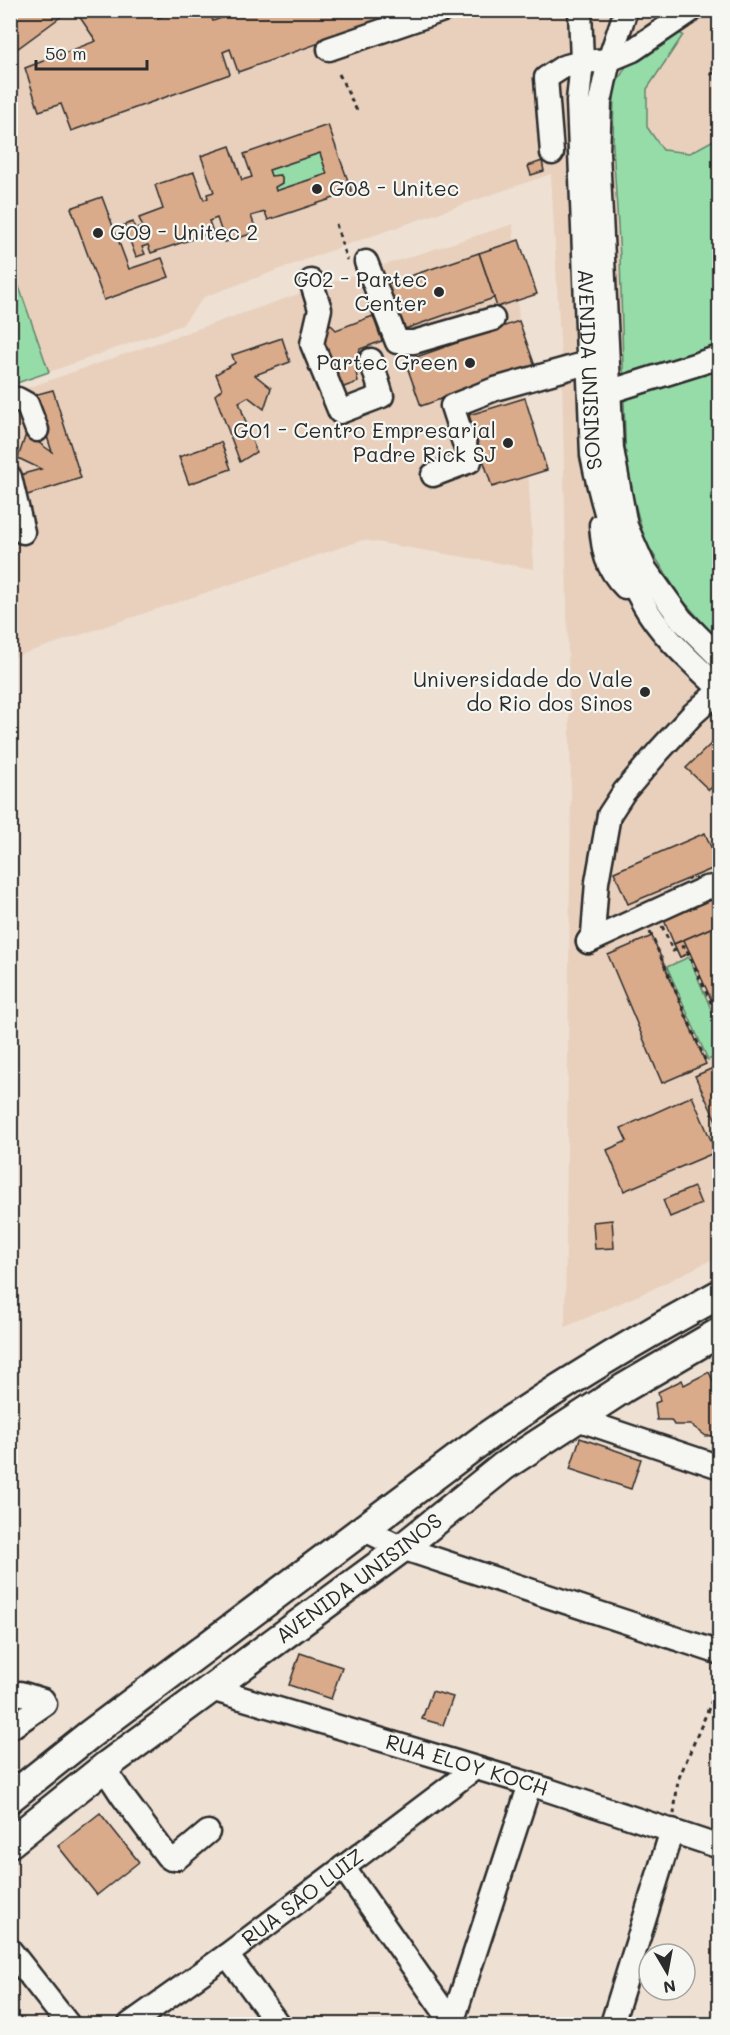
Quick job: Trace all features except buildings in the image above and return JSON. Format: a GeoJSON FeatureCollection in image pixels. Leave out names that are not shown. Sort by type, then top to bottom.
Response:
{"type":"FeatureCollection","features":[{"type":"Feature","properties":{"kind":"main road","name":"AVENIDA UNISINOS"},"geometry":{"type":"LineString","coordinates":[[10,1798],[490,1434],[606,1359],[720,1294]]}},
{"type":"Feature","properties":{"kind":"main road","name":"AVENIDA UNISINOS"},"geometry":{"type":"LineString","coordinates":[[10,1843],[127,1750],[402,1548],[504,1466],[624,1388],[720,1332]]}},
{"type":"Feature","properties":{"kind":"street"},"geometry":{"type":"LineString","coordinates":[[329,49],[443,10]]}},
{"type":"Feature","properties":{"kind":"street","name":"AVENIDA UNISINOS"},"geometry":{"type":"LineString","coordinates":[[580,10],[582,62],[578,101],[592,455],[615,560],[663,632],[720,690]]}},
{"type":"Feature","properties":{"kind":"street"},"geometry":{"type":"LineString","coordinates":[[623,19],[627,32],[643,31],[667,10]]}},
{"type":"Feature","properties":{"kind":"street"},"geometry":{"type":"LineString","coordinates":[[552,153],[546,78],[563,67],[582,62],[609,60],[633,50],[692,10]]}},
{"type":"Feature","properties":{"kind":"street","name":"AVENIDA UNISINOS"},"geometry":{"type":"LineString","coordinates":[[623,19],[609,60],[600,102],[598,153],[612,448],[626,526],[645,569],[681,619],[720,658]]}},
{"type":"Feature","properties":{"kind":"street"},"geometry":{"type":"LineString","coordinates":[[358,265],[397,342],[414,342],[493,319]]}},
{"type":"Feature","properties":{"kind":"street"},"geometry":{"type":"LineString","coordinates":[[311,281],[320,309],[312,344],[340,412],[382,396],[371,360]]}},
{"type":"Feature","properties":{"kind":"street"},"geometry":{"type":"LineString","coordinates":[[608,392],[720,357]]}},
{"type":"Feature","properties":{"kind":"street"},"geometry":{"type":"LineString","coordinates":[[433,475],[470,461],[452,406],[495,389],[587,363]]}},
{"type":"Feature","properties":{"kind":"street"},"geometry":{"type":"LineString","coordinates":[[10,402],[18,399],[27,404],[37,430]]}},
{"type":"Feature","properties":{"kind":"street"},"geometry":{"type":"LineString","coordinates":[[10,477],[23,532]]}},
{"type":"Feature","properties":{"kind":"street"},"geometry":{"type":"LineString","coordinates":[[720,690],[693,714],[659,751],[624,792],[609,814],[597,882],[592,938],[706,888],[720,886]]}},
{"type":"Feature","properties":{"kind":"street"},"geometry":{"type":"LineString","coordinates":[[577,1419],[720,1467]]}},
{"type":"Feature","properties":{"kind":"street"},"geometry":{"type":"LineString","coordinates":[[363,1529],[402,1548],[720,1653]]}},
{"type":"Feature","properties":{"kind":"street","name":"RUA ELOY KOCH"},"geometry":{"type":"LineString","coordinates":[[211,1689],[530,1784],[720,1847]]}},
{"type":"Feature","properties":{"kind":"street"},"geometry":{"type":"LineString","coordinates":[[10,1697],[20,1693],[43,1700],[45,1704],[10,1728]]}},
{"type":"Feature","properties":{"kind":"street"},"geometry":{"type":"LineString","coordinates":[[109,1721],[127,1750]]}},
{"type":"Feature","properties":{"kind":"street"},"geometry":{"type":"LineString","coordinates":[[104,1768],[123,1797],[171,1859],[177,1858],[208,1832]]}},
{"type":"Feature","properties":{"kind":"street","name":"RUA SÃO LUIZ"},"geometry":{"type":"LineString","coordinates":[[130,2025],[227,1955],[475,1768]]}},
{"type":"Feature","properties":{"kind":"street"},"geometry":{"type":"LineString","coordinates":[[453,2024],[530,1784]]}},
{"type":"Feature","properties":{"kind":"street"},"geometry":{"type":"LineString","coordinates":[[612,2025],[672,1830]]}},
{"type":"Feature","properties":{"kind":"street"},"geometry":{"type":"LineString","coordinates":[[343,1868],[453,2024]]}},
{"type":"Feature","properties":{"kind":"street"},"geometry":{"type":"LineString","coordinates":[[10,1950],[68,2025]]}},
{"type":"Feature","properties":{"kind":"street"},"geometry":{"type":"LineString","coordinates":[[227,1955],[278,2025]]}},
{"type":"Feature","properties":{"kind":"path"},"geometry":{"type":"LineString","coordinates":[[710,74],[720,71]]}},
{"type":"Feature","properties":{"kind":"path"},"geometry":{"type":"LineString","coordinates":[[339,74],[357,111]]}},
{"type":"Feature","properties":{"kind":"path"},"geometry":{"type":"LineString","coordinates":[[336,224],[358,265]]}},
{"type":"Feature","properties":{"kind":"path"},"geometry":{"type":"LineString","coordinates":[[706,1062],[648,929],[661,923],[673,951],[684,946],[720,1022]]}},
{"type":"Feature","properties":{"kind":"path"},"geometry":{"type":"LineString","coordinates":[[672,1830],[678,1780],[720,1682]]}},
{"type":"Feature","properties":{"kind":"shaded area","name":"Universidade do Vale do Rio dos Sinos"},"geometry":{"type":"Polygon","coordinates":[[[10,11],[719,11],[719,1256],[655,1288],[565,1327],[571,789],[562,377],[551,174],[204,297],[182,325],[49,372],[11,261],[10,11]]]}},
{"type":"Feature","properties":{"kind":"shaded area"},"geometry":{"type":"Polygon","coordinates":[[[513,224],[534,569],[363,540],[11,658],[10,394],[359,273],[513,224]]]}},
{"type":"Feature","properties":{"kind":"green space"},"geometry":{"type":"Polygon","coordinates":[[[672,29],[683,35],[647,89],[647,127],[663,150],[690,153],[719,137],[719,641],[681,598],[645,541],[626,471],[620,257],[613,146],[614,88],[630,59],[672,29]]]}},
{"type":"Feature","properties":{"kind":"green space"},"geometry":{"type":"Polygon","coordinates":[[[320,153],[327,174],[276,191],[275,187],[282,183],[282,177],[280,175],[271,176],[269,170],[320,153]]]}},
{"type":"Feature","properties":{"kind":"green space"},"geometry":{"type":"Polygon","coordinates":[[[10,261],[49,372],[11,385],[10,385],[10,261]]]}},
{"type":"Feature","properties":{"kind":"green space"},"geometry":{"type":"Polygon","coordinates":[[[689,957],[719,1028],[719,1055],[708,1060],[667,967],[689,957]]]}},
{"type":"Feature","properties":{"kind":"place","name":"G08 - Unitec"},"geometry":{"type":"Point","coordinates":[317,189]}},
{"type":"Feature","properties":{"kind":"place","name":"G09 - Unitec 2"},"geometry":{"type":"Point","coordinates":[98,233]}},
{"type":"Feature","properties":{"kind":"place","name":"G02 - Partec Center"},"geometry":{"type":"Point","coordinates":[439,292]}},
{"type":"Feature","properties":{"kind":"place","name":"Partec Green"},"geometry":{"type":"Point","coordinates":[470,363]}},
{"type":"Feature","properties":{"kind":"place","name":"G01 - Centro Empresarial Padre Rick SJ"},"geometry":{"type":"Point","coordinates":[508,443]}},
{"type":"Feature","properties":{"kind":"place","name":"Universidade do Vale do Rio dos Sinos"},"geometry":{"type":"Point","coordinates":[645,692]}}]}
